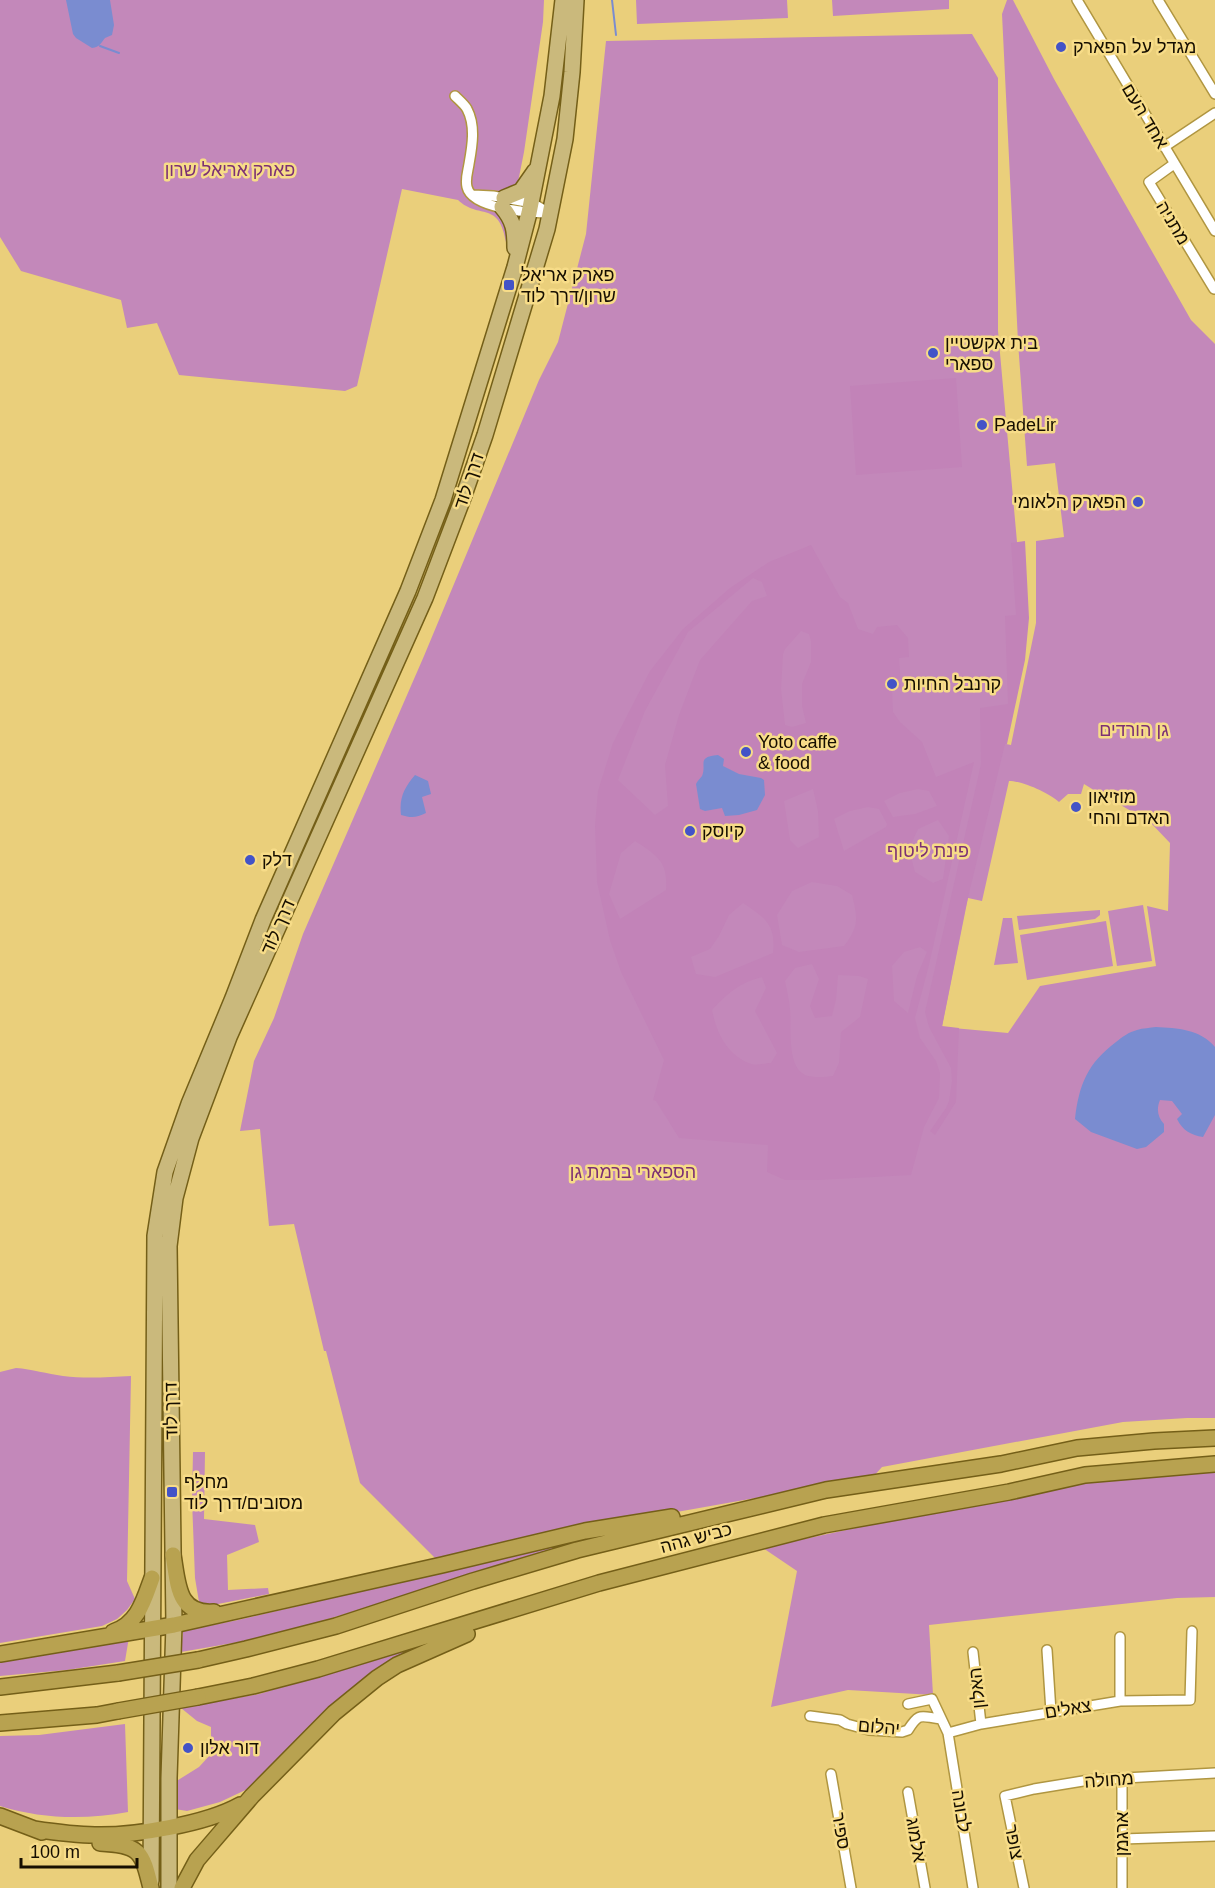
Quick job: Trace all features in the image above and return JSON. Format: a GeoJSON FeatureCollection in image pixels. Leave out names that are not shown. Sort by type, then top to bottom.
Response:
{"type":"FeatureCollection","features":[{"type":"Feature","properties":{"kind":"highway","name":"כביש גהה"},"geometry":{"type":"LineString","coordinates":[[0,1687],[118,1673],[198,1660],[246,1649],[336,1626],[577,1550],[826,1490],[1001,1464],[1077,1448],[1215,1438]]}},
{"type":"Feature","properties":{"kind":"highway","name":"כביש גהה"},"geometry":{"type":"LineString","coordinates":[[0,1724],[118,1711],[253,1686],[362,1658],[599,1583],[824,1525],[1009,1492],[1086,1475],[1215,1464]]}},
{"type":"Feature","properties":{"kind":"highway"},"geometry":{"type":"LineString","coordinates":[[0,1654],[174,1625],[585,1531],[826,1490]]}},
{"type":"Feature","properties":{"kind":"highway"},"geometry":{"type":"LineString","coordinates":[[173,1555],[180,1590],[186,1604],[191,1609],[200,1612],[211,1612],[286,1596],[329,1591]]}},
{"type":"Feature","properties":{"kind":"highway"},"geometry":{"type":"LineString","coordinates":[[103,1636],[118,1631],[133,1620],[140,1609],[152,1578]]}},
{"type":"Feature","properties":{"kind":"highway"},"geometry":{"type":"LineString","coordinates":[[182,1888],[197,1860],[252,1796],[334,1713],[377,1678],[397,1665],[462,1635],[599,1583]]}},
{"type":"Feature","properties":{"kind":"highway"},"geometry":{"type":"LineString","coordinates":[[34,1829],[96,1835],[120,1834],[170,1826],[226,1813],[252,1796]]}},
{"type":"Feature","properties":{"kind":"highway"},"geometry":{"type":"LineString","coordinates":[[0,1816],[68,1839],[124,1845],[138,1853],[145,1862],[151,1888]]}},
{"type":"Feature","properties":{"kind":"main road","name":"דרך לוד"},"geometry":{"type":"LineString","coordinates":[[151,1888],[154,1236],[165,1172],[189,1104],[263,920],[424,552],[443,500],[515,267],[530,208],[552,96],[563,0]]}},
{"type":"Feature","properties":{"kind":"main road","name":"דרך לוד"},"geometry":{"type":"LineString","coordinates":[[169,1888],[174,1625],[169,1246],[175,1198],[191,1138],[229,1037],[403,649],[443,552],[485,435],[548,229],[565,139],[576,0]]}},
{"type":"Feature","properties":{"kind":"main road"},"geometry":{"type":"LineString","coordinates":[[515,267],[514,227],[503,203],[521,191],[540,163]]}},
{"type":"Feature","properties":{"kind":"street","name":"אחד העם"},"geometry":{"type":"LineString","coordinates":[[1077,0],[1215,231]]}},
{"type":"Feature","properties":{"kind":"street"},"geometry":{"type":"LineString","coordinates":[[1158,0],[1215,94]]}},
{"type":"Feature","properties":{"kind":"street"},"geometry":{"type":"LineString","coordinates":[[455,96],[467,109],[472,132],[473,146],[466,183],[471,195],[551,213]]}},
{"type":"Feature","properties":{"kind":"street"},"geometry":{"type":"LineString","coordinates":[[1164,147],[1215,113]]}},
{"type":"Feature","properties":{"kind":"street","name":"מתניה"},"geometry":{"type":"LineString","coordinates":[[1174,164],[1149,182],[1214,290]]}},
{"type":"Feature","properties":{"kind":"street","name":"צאלים"},"geometry":{"type":"LineString","coordinates":[[948,1733],[981,1724],[1120,1701],[1190,1700],[1192,1631]]}},
{"type":"Feature","properties":{"kind":"street"},"geometry":{"type":"LineString","coordinates":[[1120,1637],[1120,1701]]}},
{"type":"Feature","properties":{"kind":"street"},"geometry":{"type":"LineString","coordinates":[[1047,1650],[1051,1712]]}},
{"type":"Feature","properties":{"kind":"street","name":"האלון"},"geometry":{"type":"LineString","coordinates":[[973,1652],[981,1724]]}},
{"type":"Feature","properties":{"kind":"street","name":"לבונה"},"geometry":{"type":"LineString","coordinates":[[908,1704],[932,1699],[948,1733],[973,1888]]}},
{"type":"Feature","properties":{"kind":"street","name":"יהלום"},"geometry":{"type":"LineString","coordinates":[[810,1716],[840,1720],[869,1730],[902,1732],[908,1730],[915,1718],[920,1716],[941,1719]]}},
{"type":"Feature","properties":{"kind":"street","name":"מחולה"},"geometry":{"type":"LineString","coordinates":[[1005,1796],[1089,1780],[1215,1773]]}},
{"type":"Feature","properties":{"kind":"street","name":"ספיר"},"geometry":{"type":"LineString","coordinates":[[831,1774],[851,1888]]}},
{"type":"Feature","properties":{"kind":"street","name":"ארגמן"},"geometry":{"type":"LineString","coordinates":[[1122,1779],[1122,1888]]}},
{"type":"Feature","properties":{"kind":"street","name":"אלמוג"},"geometry":{"type":"LineString","coordinates":[[908,1792],[925,1888]]}},
{"type":"Feature","properties":{"kind":"street","name":"צופר"},"geometry":{"type":"LineString","coordinates":[[1005,1796],[1023,1888]]}},
{"type":"Feature","properties":{"kind":"street"},"geometry":{"type":"LineString","coordinates":[[1122,1839],[1215,1836]]}},
{"type":"Feature","properties":{"kind":"green space","name":"פארק אריאל שרון"},"geometry":{"type":"Polygon","coordinates":[[[0,0],[544,0],[543,22],[524,152],[506,242],[503,229],[493,216],[466,206],[458,200],[402,189],[357,386],[345,391],[179,375],[157,323],[127,328],[121,300],[21,271],[0,237],[0,0]]]}},
{"type":"Feature","properties":{"kind":"green space"},"geometry":{"type":"Polygon","coordinates":[[[636,0],[787,0],[788,18],[637,24],[636,0]]]}},
{"type":"Feature","properties":{"kind":"green space"},"geometry":{"type":"Polygon","coordinates":[[[832,0],[949,0],[949,9],[833,16],[832,0]]]}},
{"type":"Feature","properties":{"kind":"green space","name":"הספארי ברמת גן"},"geometry":{"type":"Polygon","coordinates":[[[1007,0],[1013,0],[1054,79],[1191,320],[1215,344],[1215,1418],[1123,1422],[882,1467],[873,1477],[671,1513],[437,1560],[360,1483],[326,1351],[324,1351],[294,1224],[269,1226],[260,1129],[240,1131],[254,1061],[274,1018],[303,934],[424,656],[539,380],[558,342],[586,234],[606,41],[972,34],[998,78],[998,331],[1021,611],[1006,744],[1011,745],[1036,623],[1036,541],[1064,537],[1055,463],[1027,466],[1018,342],[1002,14],[1007,0]],[[1009,781],[982,901],[968,898],[942,1027],[1008,1033],[1040,986],[1156,966],[1147,906],[1168,911],[1170,843],[1150,822],[1105,796],[1102,798],[1084,784],[1081,794],[1068,794],[1059,802],[1036,788],[1009,781]]]}},
{"type":"Feature","properties":{"kind":"green space"},"geometry":{"type":"Polygon","coordinates":[[[1143,905],[1152,961],[1117,966],[1108,911],[1143,905]]]}},
{"type":"Feature","properties":{"kind":"green space"},"geometry":{"type":"Polygon","coordinates":[[[1100,910],[1100,915],[1095,919],[1019,930],[1017,916],[1100,910]]]}},
{"type":"Feature","properties":{"kind":"green space"},"geometry":{"type":"Polygon","coordinates":[[[1003,918],[1012,918],[1018,963],[994,965],[1003,918]]]}},
{"type":"Feature","properties":{"kind":"green space"},"geometry":{"type":"Polygon","coordinates":[[[1106,921],[1113,966],[1027,980],[1020,935],[1106,921]]]}},
{"type":"Feature","properties":{"kind":"green space"},"geometry":{"type":"Polygon","coordinates":[[[16,1368],[72,1377],[131,1376],[127,1581],[135,1599],[117,1619],[102,1626],[0,1643],[0,1372],[16,1368]]]}},
{"type":"Feature","properties":{"kind":"green space"},"geometry":{"type":"Polygon","coordinates":[[[193,1452],[205,1452],[204,1519],[255,1525],[259,1542],[227,1555],[228,1590],[268,1588],[269,1594],[213,1605],[199,1602],[195,1578],[193,1452]]]}},
{"type":"Feature","properties":{"kind":"green space"},"geometry":{"type":"Polygon","coordinates":[[[1215,1471],[1215,1597],[1177,1598],[929,1625],[933,1695],[848,1690],[771,1707],[797,1571],[763,1548],[1103,1477],[1215,1471]]]}},
{"type":"Feature","properties":{"kind":"green space"},"geometry":{"type":"Polygon","coordinates":[[[595,1537],[273,1636],[181,1652],[183,1631],[595,1537]]]}},
{"type":"Feature","properties":{"kind":"green space"},"geometry":{"type":"Polygon","coordinates":[[[129,1637],[125,1661],[67,1670],[0,1676],[0,1662],[129,1637]]]}},
{"type":"Feature","properties":{"kind":"green space"},"geometry":{"type":"Polygon","coordinates":[[[436,1641],[405,1654],[254,1786],[220,1802],[187,1811],[175,1809],[175,1782],[199,1767],[211,1754],[211,1727],[197,1721],[181,1708],[259,1694],[436,1641]]]}},
{"type":"Feature","properties":{"kind":"green space"},"geometry":{"type":"Polygon","coordinates":[[[125,1724],[128,1812],[64,1817],[32,1814],[0,1806],[0,1736],[39,1735],[125,1724]]]}},
{"type":"Feature","properties":{"kind":"shaded area"},"geometry":{"type":"Polygon","coordinates":[[[956,378],[962,467],[856,475],[850,386],[956,378]]]}},
{"type":"Feature","properties":{"kind":"shaded area"},"geometry":{"type":"Polygon","coordinates":[[[1025,541],[1029,618],[1025,660],[1007,744],[1005,744],[965,910],[942,1026],[959,1028],[956,1102],[935,1135],[930,1131],[949,1101],[951,1068],[929,1027],[925,1012],[981,764],[980,708],[1008,704],[1005,616],[1016,615],[1011,543],[1025,541]]]}},
{"type":"Feature","properties":{"kind":"shaded area"},"geometry":{"type":"Polygon","coordinates":[[[811,545],[840,597],[848,603],[858,629],[873,634],[877,627],[897,625],[908,638],[909,657],[899,658],[901,688],[892,689],[893,712],[900,722],[922,742],[936,777],[974,762],[915,1018],[920,1038],[936,1061],[940,1073],[939,1098],[924,1127],[911,1175],[785,1180],[767,1172],[768,1145],[679,1138],[656,1101],[653,1100],[664,1060],[621,972],[610,940],[597,882],[595,826],[598,791],[613,743],[650,671],[683,629],[730,588],[769,562],[811,545]],[[753,578],[688,632],[645,711],[618,780],[655,815],[668,806],[665,765],[679,715],[700,660],[752,601],[767,596],[762,582],[753,578]],[[801,631],[783,654],[781,689],[785,725],[792,727],[806,723],[802,706],[802,684],[811,662],[809,634],[801,631]],[[718,755],[705,759],[702,776],[696,784],[700,809],[705,811],[723,808],[757,810],[763,799],[761,778],[739,774],[722,766],[718,755]],[[813,789],[784,801],[790,840],[798,848],[819,837],[818,811],[813,789]],[[918,789],[900,793],[884,801],[893,817],[915,814],[937,806],[929,791],[918,789]],[[868,807],[850,811],[834,819],[844,851],[886,827],[887,824],[879,809],[868,807]],[[938,820],[918,829],[909,849],[915,872],[933,883],[943,879],[949,836],[938,820]],[[635,841],[621,853],[609,894],[620,919],[666,890],[665,873],[660,861],[635,841]],[[812,882],[792,891],[777,915],[782,945],[799,952],[844,946],[856,922],[852,895],[837,886],[812,882]],[[743,903],[729,915],[710,949],[691,957],[696,974],[715,977],[773,953],[773,935],[771,928],[763,918],[743,903]],[[920,947],[904,952],[892,966],[894,1001],[908,1013],[917,976],[927,952],[920,947]],[[812,964],[795,968],[785,981],[790,1009],[792,1054],[799,1070],[805,1075],[816,1077],[833,1076],[839,1063],[841,1032],[860,1017],[868,979],[838,975],[832,1016],[815,1018],[810,1006],[819,979],[812,964]],[[762,977],[747,982],[729,994],[712,1010],[714,1019],[724,1043],[735,1055],[753,1065],[771,1063],[777,1053],[755,1011],[766,988],[762,977]]]}},
{"type":"Feature","properties":{"kind":"water"},"geometry":{"type":"Polygon","coordinates":[[[66,0],[110,0],[114,25],[112,35],[105,38],[99,46],[92,48],[76,38],[73,34],[66,0]]]}},
{"type":"Feature","properties":{"kind":"water"},"geometry":{"type":"Polygon","coordinates":[[[718,755],[724,759],[723,766],[739,774],[764,780],[765,795],[757,810],[725,816],[722,808],[705,811],[700,809],[696,784],[702,776],[705,759],[718,755]]]}},
{"type":"Feature","properties":{"kind":"water"},"geometry":{"type":"Polygon","coordinates":[[[415,775],[428,781],[431,794],[422,797],[426,813],[408,817],[401,815],[401,803],[408,784],[415,775]]]}},
{"type":"Feature","properties":{"kind":"water"},"geometry":{"type":"Polygon","coordinates":[[[1156,1027],[1195,1033],[1215,1047],[1215,1115],[1203,1137],[1191,1134],[1182,1127],[1177,1119],[1182,1114],[1172,1101],[1160,1100],[1158,1113],[1164,1124],[1164,1132],[1146,1147],[1137,1149],[1091,1132],[1075,1119],[1079,1095],[1086,1075],[1106,1050],[1126,1035],[1139,1029],[1156,1027]]]}},
{"type":"Feature","properties":{"kind":"waterway"},"geometry":{"type":"LineString","coordinates":[[612,0],[616,35]]}},
{"type":"Feature","properties":{"kind":"waterway"},"geometry":{"type":"LineString","coordinates":[[100,46],[119,53]]}},
{"type":"Feature","properties":{"kind":"place","name":"מגדל על הפארק"},"geometry":{"type":"Point","coordinates":[1061,47]}},
{"type":"Feature","properties":{"kind":"place","name":"פארק אריאל שרון/דרך לוד"},"geometry":{"type":"Point","coordinates":[509,285]}},
{"type":"Feature","properties":{"kind":"place","name":"בית אקשטיין ספארי"},"geometry":{"type":"Point","coordinates":[933,353]}},
{"type":"Feature","properties":{"kind":"place","name":"PadeLir"},"geometry":{"type":"Point","coordinates":[982,425]}},
{"type":"Feature","properties":{"kind":"place","name":"הפארק הלאומי"},"geometry":{"type":"Point","coordinates":[1138,502]}},
{"type":"Feature","properties":{"kind":"place","name":"קרנבל החיות"},"geometry":{"type":"Point","coordinates":[892,684]}},
{"type":"Feature","properties":{"kind":"place","name":"Yoto caffe & food"},"geometry":{"type":"Point","coordinates":[746,752]}},
{"type":"Feature","properties":{"kind":"place","name":"מוזיאון האדם והחי"},"geometry":{"type":"Point","coordinates":[1076,807]}},
{"type":"Feature","properties":{"kind":"place","name":"קיוסק"},"geometry":{"type":"Point","coordinates":[690,831]}},
{"type":"Feature","properties":{"kind":"place","name":"דלק"},"geometry":{"type":"Point","coordinates":[250,860]}},
{"type":"Feature","properties":{"kind":"place","name":"מחלף מסובים/דרך לוד"},"geometry":{"type":"Point","coordinates":[172,1492]}},
{"type":"Feature","properties":{"kind":"place","name":"דור אלון"},"geometry":{"type":"Point","coordinates":[188,1748]}},
{"type":"Feature","properties":{"kind":"park label","name":"גן הורדים"},"geometry":{"type":"Point","coordinates":[1134,730]}},
{"type":"Feature","properties":{"kind":"park label","name":"פינת ליטוף"},"geometry":{"type":"Point","coordinates":[928,851]}}]}
